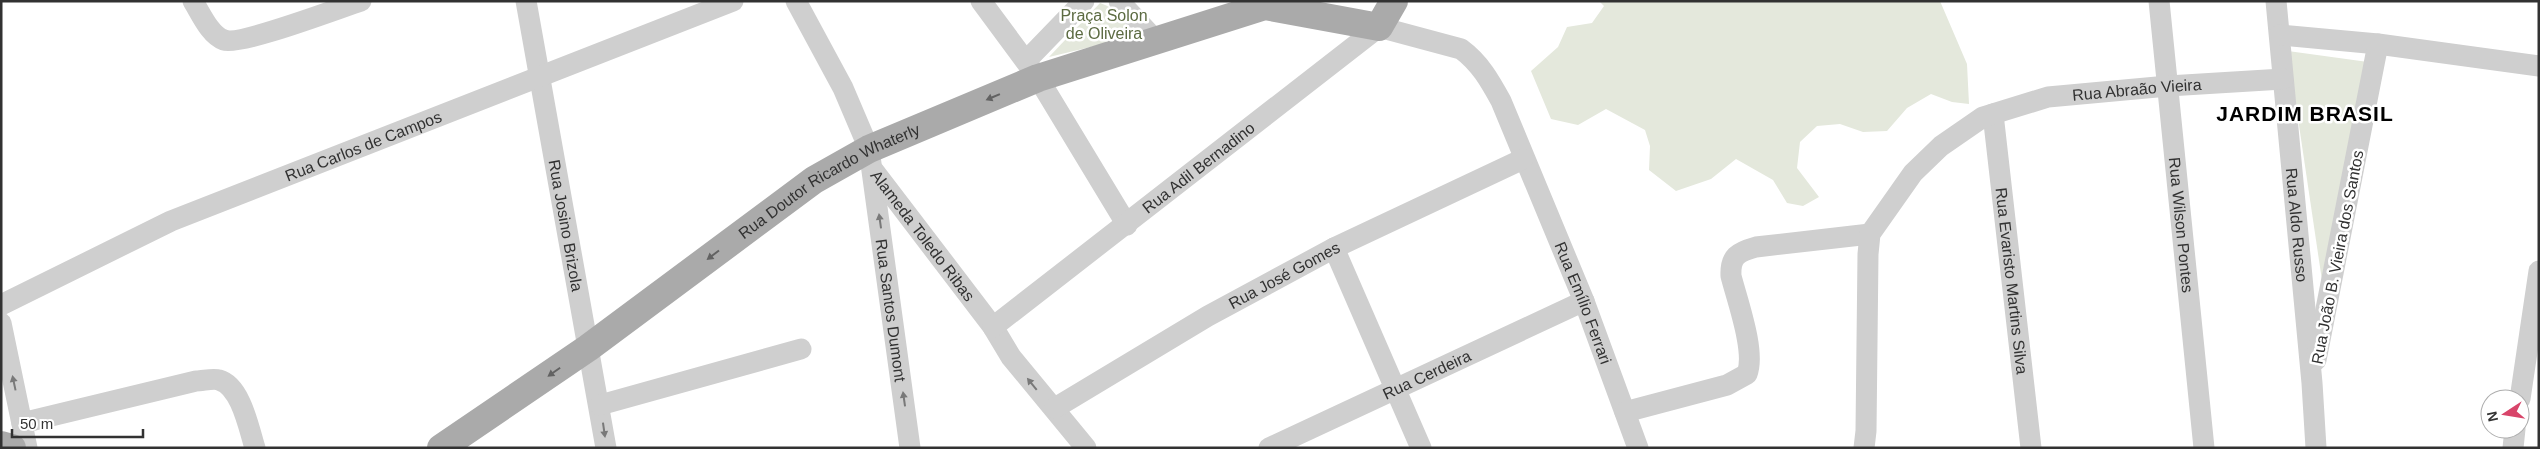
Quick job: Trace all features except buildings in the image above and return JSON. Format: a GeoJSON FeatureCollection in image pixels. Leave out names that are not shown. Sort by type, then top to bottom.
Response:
{"type":"FeatureCollection","features":[{"type":"Feature","properties":{"kind":"main road","name":"Rua Adil Bernadino"},"geometry":{"type":"LineString","coordinates":[[1379,27],[1394,1]]}},
{"type":"Feature","properties":{"kind":"main road","name":"Rua Doutor Ricardo Whaterly"},"geometry":{"type":"LineString","coordinates":[[442,448],[588,348],[814,180],[871,160],[1032,70],[1157,42],[1266,4]]}},
{"type":"Feature","properties":{"kind":"main road"},"geometry":{"type":"LineString","coordinates":[[1266,4],[1379,27]]}},
{"type":"Feature","properties":{"kind":"main road"},"geometry":{"type":"LineString","coordinates":[[1,445],[17,435]]}},
{"type":"Feature","properties":{"kind":"street"},"geometry":{"type":"LineString","coordinates":[[193,1],[216,36],[226,41],[270,31],[361,1]]}},
{"type":"Feature","properties":{"kind":"street","name":"Rua Josino Brizola"},"geometry":{"type":"LineString","coordinates":[[526,1],[588,348],[600,405],[606,448]]}},
{"type":"Feature","properties":{"kind":"street","name":"Rua Carlos de Campos"},"geometry":{"type":"LineString","coordinates":[[1,305],[171,221],[733,1]]}},
{"type":"Feature","properties":{"kind":"street","name":"Alameda Toledo Ribas"},"geometry":{"type":"LineString","coordinates":[[796,1],[843,88],[871,160],[994,327],[1010,357],[1040,394],[1055,408],[1086,448]]}},
{"type":"Feature","properties":{"kind":"street"},"geometry":{"type":"LineString","coordinates":[[981,1],[1032,70],[1127,225]]}},
{"type":"Feature","properties":{"kind":"street"},"geometry":{"type":"LineString","coordinates":[[1032,70],[1084,1]]}},
{"type":"Feature","properties":{"kind":"street"},"geometry":{"type":"LineString","coordinates":[[1119,1],[1157,42]]}},
{"type":"Feature","properties":{"kind":"street","name":"Rua Wilson Pontes"},"geometry":{"type":"LineString","coordinates":[[2160,1],[2204,448]]}},
{"type":"Feature","properties":{"kind":"street","name":"Rua Aldo Russo"},"geometry":{"type":"LineString","coordinates":[[2276,1],[2312,382],[2316,448]]}},
{"type":"Feature","properties":{"kind":"street","name":"Rua Emílio Ferrari"},"geometry":{"type":"LineString","coordinates":[[1379,27],[1461,49],[1473,57],[1485,73],[1501,101],[1523,159],[1584,301],[1638,448]]}},
{"type":"Feature","properties":{"kind":"street","name":"Rua Adil Bernadino"},"geometry":{"type":"LineString","coordinates":[[994,327],[1379,27]]}},
{"type":"Feature","properties":{"kind":"street"},"geometry":{"type":"LineString","coordinates":[[2280,36],[2378,44],[2539,66]]}},
{"type":"Feature","properties":{"kind":"street","name":"Rua João B. Vieira dos Santos"},"geometry":{"type":"LineString","coordinates":[[2312,382],[2378,44]]}},
{"type":"Feature","properties":{"kind":"street","name":"Rua Abraão Vieira"},"geometry":{"type":"LineString","coordinates":[[1870,234],[1913,173],[1941,146],[1983,117],[2048,97],[2168,86],[2282,79]]}},
{"type":"Feature","properties":{"kind":"street","name":"Rua Evaristo Martins Silva"},"geometry":{"type":"LineString","coordinates":[[1993,114],[2031,448]]}},
{"type":"Feature","properties":{"kind":"street","name":"Rua José Gomes"},"geometry":{"type":"LineString","coordinates":[[1055,408],[1208,316],[1334,248],[1523,159]]}},
{"type":"Feature","properties":{"kind":"street","name":"Rua Santos Dumont"},"geometry":{"type":"LineString","coordinates":[[871,160],[910,448]]}},
{"type":"Feature","properties":{"kind":"street"},"geometry":{"type":"LineString","coordinates":[[1625,412],[1727,384],[1747,374],[1750,367],[1749,352],[1731,276],[1731,264],[1734,257],[1741,251],[1756,247],[1870,234],[1868,254],[1866,431],[1864,448]]}},
{"type":"Feature","properties":{"kind":"street"},"geometry":{"type":"LineString","coordinates":[[1334,248],[1421,448]]}},
{"type":"Feature","properties":{"kind":"street"},"geometry":{"type":"LineString","coordinates":[[2521,389],[2539,271]]}},
{"type":"Feature","properties":{"kind":"street","name":"Rua Cerdeira"},"geometry":{"type":"LineString","coordinates":[[1270,448],[1396,387],[1584,301]]}},
{"type":"Feature","properties":{"kind":"street"},"geometry":{"type":"LineString","coordinates":[[1,323],[17,435],[27,448]]}},
{"type":"Feature","properties":{"kind":"street"},"geometry":{"type":"LineString","coordinates":[[600,405],[801,349]]}},
{"type":"Feature","properties":{"kind":"street"},"geometry":{"type":"LineString","coordinates":[[17,435],[196,381],[218,379],[229,384],[236,393],[255,448]]}},
{"type":"Feature","properties":{"kind":"green space"},"geometry":{"type":"Polygon","coordinates":[[[1599,1],[1940,1],[1967,64],[1969,104],[1952,102],[1931,94],[1907,108],[1887,131],[1863,132],[1840,124],[1817,126],[1800,142],[1797,168],[1819,197],[1803,206],[1787,203],[1773,180],[1736,159],[1711,179],[1676,191],[1649,170],[1650,146],[1645,130],[1606,109],[1578,125],[1551,119],[1531,71],[1558,47],[1567,27],[1592,23],[1604,6],[1599,1]]]}},
{"type":"Feature","properties":{"kind":"green space","name":"Praça Solon de Oliveira"},"geometry":{"type":"Polygon","coordinates":[[[1100,3],[1111,8],[1120,16],[1132,37],[1049,57],[1100,3]]]}},
{"type":"Feature","properties":{"kind":"green space"},"geometry":{"type":"Polygon","coordinates":[[[2288,51],[2368,62],[2324,294],[2288,51]]]}},
{"type":"Feature","properties":{"kind":"district","name":"JARDIM BRASIL"},"geometry":{"type":"Point","coordinates":[2305,114]}}]}
